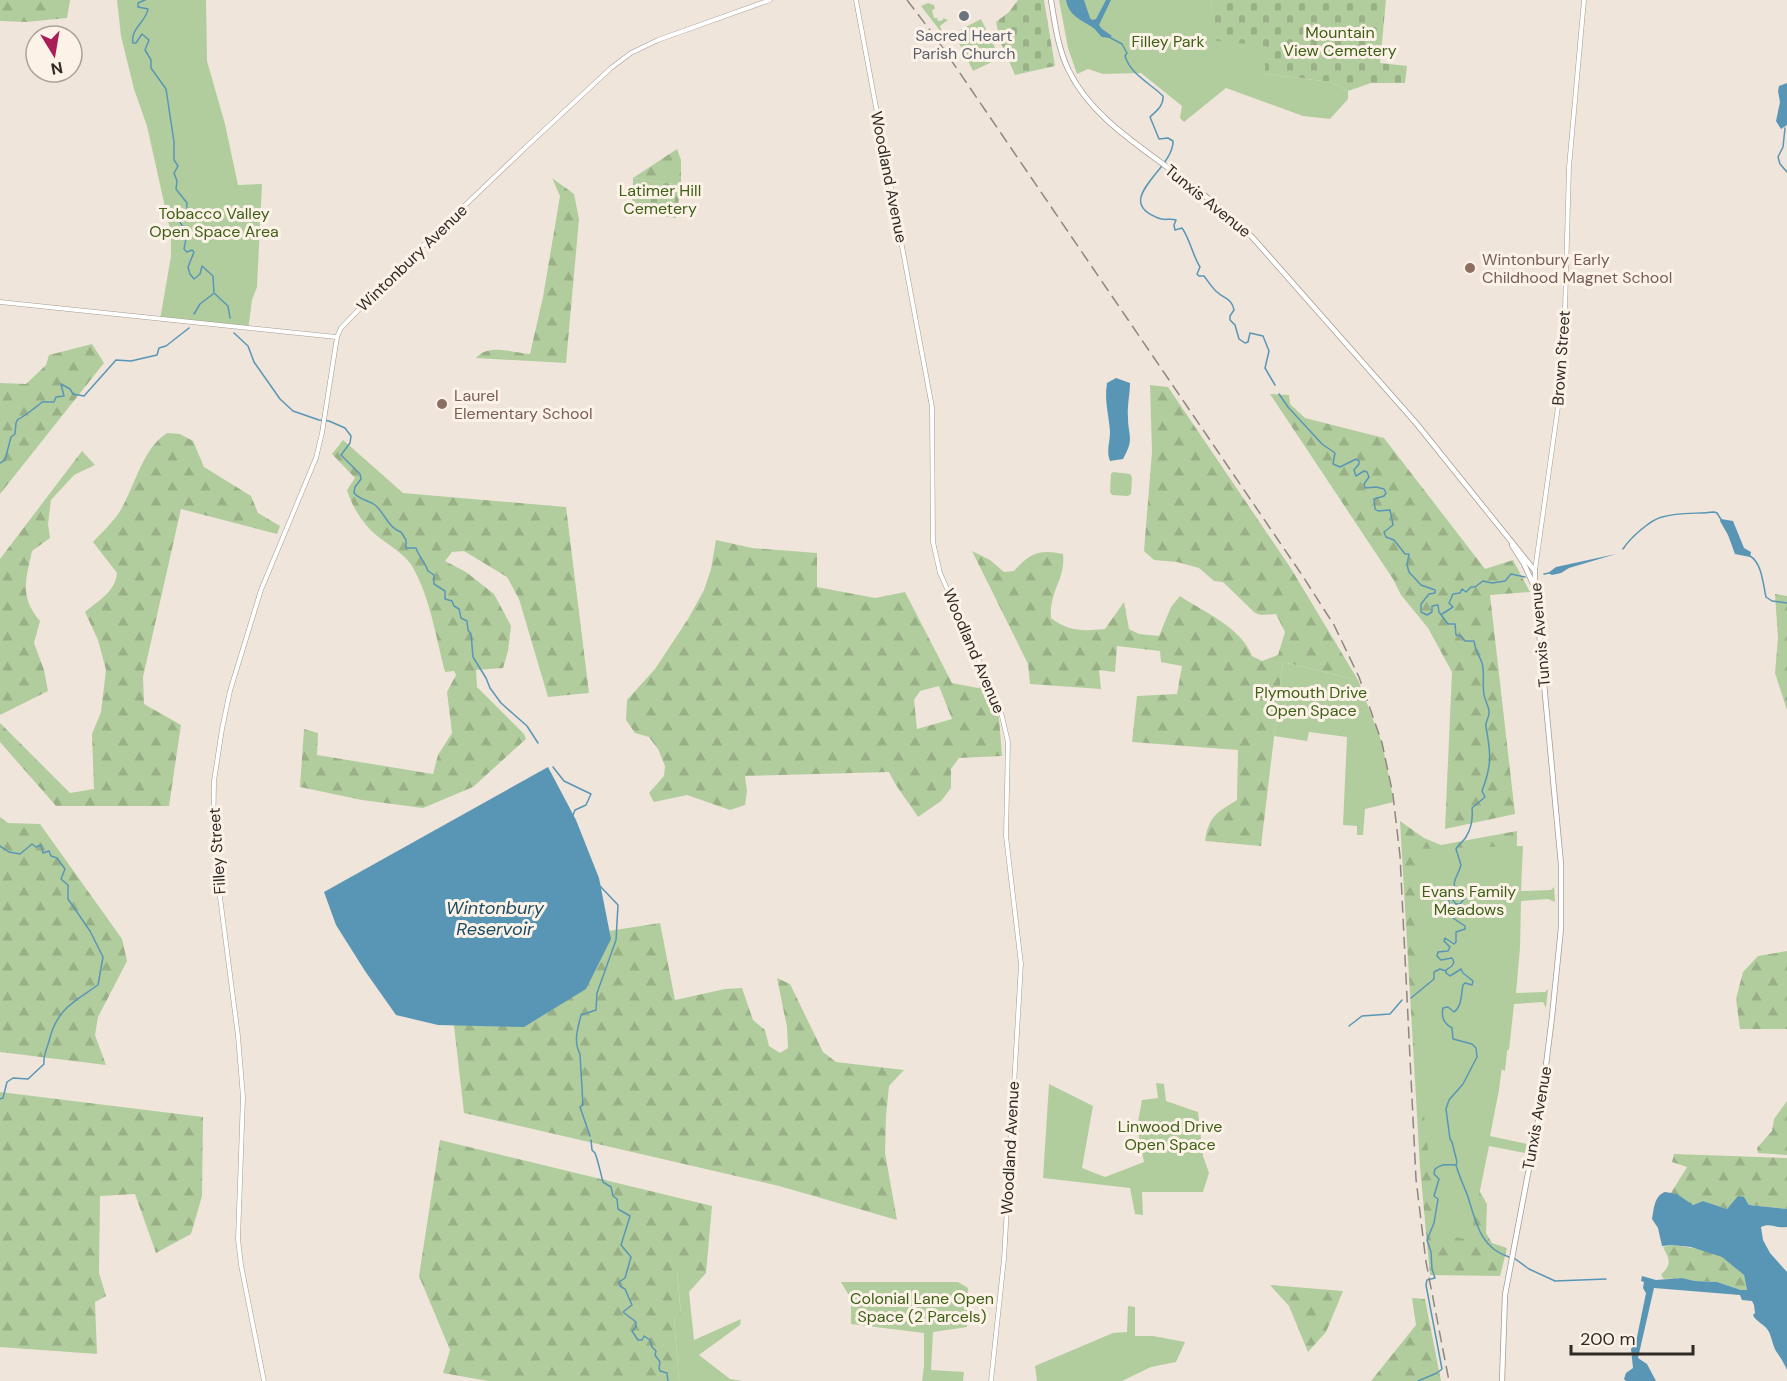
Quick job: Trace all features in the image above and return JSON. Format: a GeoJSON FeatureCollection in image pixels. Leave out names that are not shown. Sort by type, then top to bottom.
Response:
{"type":"FeatureCollection","features":[{"type":"Feature","properties":{"kind":"main road","name":"Tunxis Avenue"},"geometry":{"type":"LineString","coordinates":[[1051,0],[1058,43],[1069,71],[1088,100],[1106,118],[1234,219],[1253,238],[1416,423],[1535,571],[1561,864],[1561,917],[1541,1105],[1511,1257],[1503,1313],[1503,1381]]}},
{"type":"Feature","properties":{"kind":"main road"},"geometry":{"type":"LineString","coordinates":[[1509,537],[1535,588]]}},
{"type":"Feature","properties":{"kind":"street","name":"Wintonbury Avenue"},"geometry":{"type":"LineString","coordinates":[[337,337],[341,328],[389,278],[611,68],[631,53],[658,40],[770,0]]}},
{"type":"Feature","properties":{"kind":"street","name":"Woodland Avenue"},"geometry":{"type":"LineString","coordinates":[[856,0],[932,407],[933,542],[936,558],[940,573],[1000,708],[1008,742],[1006,836],[1021,964],[1004,1249],[991,1381]]}},
{"type":"Feature","properties":{"kind":"street","name":"Brown Street"},"geometry":{"type":"LineString","coordinates":[[1535,571],[1556,425],[1562,362],[1569,166],[1584,0]]}},
{"type":"Feature","properties":{"kind":"street"},"geometry":{"type":"LineString","coordinates":[[0,302],[337,337]]}},
{"type":"Feature","properties":{"kind":"street","name":"Filley Street"},"geometry":{"type":"LineString","coordinates":[[264,1381],[238,1239],[243,1097],[238,1036],[213,843],[214,781],[230,691],[261,590],[316,458],[337,337]]}},
{"type":"Feature","properties":{"kind":"green space"},"geometry":{"type":"Polygon","coordinates":[[[0,0],[70,0],[67,18],[26,22],[0,21],[0,0]]]}},
{"type":"Feature","properties":{"kind":"green space","name":"Tobacco Valley Open Space Area"},"geometry":{"type":"Polygon","coordinates":[[[117,0],[206,0],[207,61],[225,124],[238,185],[262,184],[257,287],[252,300],[248,330],[160,320],[171,256],[171,234],[147,126],[134,89],[121,36],[117,0]]]}},
{"type":"Feature","properties":{"kind":"green space"},"geometry":{"type":"Polygon","coordinates":[[[1018,0],[1044,0],[1055,66],[1015,75],[1000,41],[996,22],[1009,12],[1018,0]]]}},
{"type":"Feature","properties":{"kind":"green space","name":"Filley Park"},"geometry":{"type":"Polygon","coordinates":[[[1059,0],[1212,0],[1210,40],[1265,46],[1265,74],[1331,82],[1348,91],[1348,99],[1330,119],[1303,116],[1226,88],[1184,122],[1180,118],[1182,106],[1141,73],[1103,74],[1088,69],[1077,74],[1068,48],[1059,0]]]}},
{"type":"Feature","properties":{"kind":"green space","name":"Mountain View Cemetery"},"geometry":{"type":"Polygon","coordinates":[[[1212,0],[1386,0],[1380,63],[1407,66],[1405,83],[1371,83],[1348,91],[1331,82],[1265,74],[1209,40],[1212,0]]]}},
{"type":"Feature","properties":{"kind":"green space"},"geometry":{"type":"Polygon","coordinates":[[[928,3],[934,5],[935,9],[932,10],[934,18],[938,21],[943,18],[948,20],[940,26],[942,31],[951,30],[948,41],[921,6],[928,3]]]}},
{"type":"Feature","properties":{"kind":"green space"},"geometry":{"type":"Polygon","coordinates":[[[981,19],[1000,58],[973,71],[954,33],[981,19]]]}},
{"type":"Feature","properties":{"kind":"green space"},"geometry":{"type":"Polygon","coordinates":[[[677,149],[681,160],[681,185],[633,178],[677,149]]]}},
{"type":"Feature","properties":{"kind":"green space"},"geometry":{"type":"Polygon","coordinates":[[[552,178],[574,194],[579,219],[566,363],[476,358],[481,353],[494,350],[530,354],[543,297],[560,196],[552,178]]]}},
{"type":"Feature","properties":{"kind":"green space","name":"Latimer Hill Cemetery"},"geometry":{"type":"Polygon","coordinates":[[[633,178],[681,185],[676,218],[632,211],[633,178]]]}},
{"type":"Feature","properties":{"kind":"green space"},"geometry":{"type":"Polygon","coordinates":[[[92,344],[104,363],[0,494],[0,383],[26,384],[46,365],[49,355],[92,344]]]}},
{"type":"Feature","properties":{"kind":"green space"},"geometry":{"type":"Polygon","coordinates":[[[1150,385],[1168,387],[1290,567],[1358,680],[1283,662],[1261,846],[1205,841],[1211,820],[1237,800],[1238,750],[1132,742],[1137,696],[1177,694],[1182,666],[1161,662],[1160,651],[1117,646],[1115,672],[1099,670],[1101,689],[1030,684],[1028,664],[972,551],[990,560],[1004,572],[1014,571],[1030,556],[1041,552],[1063,554],[1062,570],[1052,600],[1051,618],[1064,626],[1083,630],[1105,629],[1124,602],[1129,629],[1139,634],[1159,636],[1171,607],[1180,596],[1231,629],[1247,646],[1252,656],[1262,661],[1278,655],[1285,632],[1276,614],[1255,613],[1223,582],[1214,581],[1199,568],[1177,562],[1154,560],[1144,551],[1152,452],[1150,385]]]}},
{"type":"Feature","properties":{"kind":"green space"},"geometry":{"type":"Polygon","coordinates":[[[1270,394],[1289,395],[1290,404],[1305,418],[1384,438],[1485,569],[1513,560],[1530,592],[1490,595],[1515,814],[1445,829],[1452,672],[1428,628],[1401,595],[1393,579],[1270,394]]]}},
{"type":"Feature","properties":{"kind":"green space"},"geometry":{"type":"Polygon","coordinates":[[[167,433],[180,434],[193,441],[204,467],[251,496],[258,513],[280,526],[277,534],[181,509],[143,677],[144,704],[181,725],[169,806],[56,806],[0,742],[0,723],[70,793],[94,789],[92,734],[101,712],[106,670],[98,640],[85,612],[110,591],[117,573],[93,542],[116,517],[150,450],[167,433]]]}},
{"type":"Feature","properties":{"kind":"green space"},"geometry":{"type":"Polygon","coordinates":[[[343,440],[403,493],[566,507],[589,693],[548,697],[519,599],[507,577],[464,551],[452,552],[445,561],[466,572],[494,594],[511,626],[503,668],[476,670],[477,687],[524,734],[526,739],[473,787],[423,808],[362,800],[300,787],[304,729],[318,733],[317,755],[433,774],[438,755],[452,733],[447,692],[456,675],[454,671],[445,672],[428,604],[412,566],[372,531],[353,504],[347,490],[355,478],[332,454],[343,440]]]}},
{"type":"Feature","properties":{"kind":"green space"},"geometry":{"type":"Polygon","coordinates":[[[82,451],[95,465],[74,475],[51,500],[48,524],[50,538],[32,551],[26,579],[29,604],[40,621],[34,643],[44,670],[48,691],[0,715],[0,559],[82,451]]]}},
{"type":"Feature","properties":{"kind":"green space"},"geometry":{"type":"Polygon","coordinates":[[[1113,472],[1130,474],[1132,477],[1131,494],[1128,496],[1112,495],[1110,492],[1113,472]]]}},
{"type":"Feature","properties":{"kind":"green space"},"geometry":{"type":"Polygon","coordinates":[[[716,540],[752,548],[817,553],[817,587],[875,598],[905,592],[952,683],[978,688],[985,685],[999,718],[1002,756],[959,758],[951,769],[951,788],[941,801],[918,817],[889,772],[745,776],[747,791],[745,805],[730,810],[687,795],[654,802],[649,793],[664,776],[665,766],[658,749],[649,737],[635,733],[626,720],[627,700],[655,669],[688,619],[704,590],[711,569],[716,540]],[[939,686],[920,691],[914,700],[917,729],[952,719],[939,686]]]}},
{"type":"Feature","properties":{"kind":"green space"},"geometry":{"type":"Polygon","coordinates":[[[1775,594],[1787,596],[1787,710],[1775,673],[1778,638],[1775,594]]]}},
{"type":"Feature","properties":{"kind":"green space","name":"Plymouth Drive Open Space"},"geometry":{"type":"Polygon","coordinates":[[[1283,662],[1358,680],[1382,743],[1394,802],[1365,809],[1363,835],[1357,835],[1357,826],[1343,825],[1347,737],[1309,732],[1307,741],[1274,736],[1283,662]]]}},
{"type":"Feature","properties":{"kind":"green space"},"geometry":{"type":"Polygon","coordinates":[[[0,817],[8,823],[40,824],[122,939],[127,961],[98,1017],[95,1035],[106,1065],[0,1052],[0,817]]]}},
{"type":"Feature","properties":{"kind":"green space","name":"Evans Family Meadows"},"geometry":{"type":"Polygon","coordinates":[[[1400,821],[1424,838],[1441,845],[1517,831],[1516,966],[1505,1071],[1494,1066],[1479,1190],[1487,1204],[1486,1233],[1492,1243],[1507,1248],[1500,1276],[1430,1275],[1420,1167],[1400,821]]]}},
{"type":"Feature","properties":{"kind":"green space","name":"Evans Family Meadows"},"geometry":{"type":"Polygon","coordinates":[[[1523,846],[1521,891],[1551,890],[1554,887],[1555,902],[1548,899],[1521,901],[1516,993],[1545,992],[1548,989],[1546,1008],[1543,1002],[1514,1004],[1509,1050],[1504,1050],[1490,1136],[1527,1144],[1525,1153],[1489,1146],[1470,1240],[1438,1234],[1417,1056],[1417,1052],[1422,1052],[1416,849],[1523,846]]]}},
{"type":"Feature","properties":{"kind":"green space"},"geometry":{"type":"Polygon","coordinates":[[[660,923],[675,1000],[725,989],[742,988],[753,1020],[765,1030],[769,1046],[780,1053],[788,1048],[787,1027],[777,978],[790,984],[823,1052],[836,1062],[904,1070],[889,1086],[886,1116],[885,1153],[897,1220],[779,1186],[464,1113],[447,965],[583,935],[660,923]]]}},
{"type":"Feature","properties":{"kind":"green space"},"geometry":{"type":"Polygon","coordinates":[[[1787,951],[1787,1029],[1740,1029],[1736,999],[1743,972],[1758,956],[1787,951]]]}},
{"type":"Feature","properties":{"kind":"green space","name":"Linwood Drive Open Space"},"geometry":{"type":"Polygon","coordinates":[[[1156,1083],[1164,1084],[1166,1101],[1198,1112],[1203,1156],[1209,1173],[1203,1192],[1142,1192],[1143,1215],[1135,1214],[1130,1188],[1043,1178],[1049,1084],[1093,1106],[1082,1168],[1105,1177],[1144,1162],[1137,1127],[1142,1100],[1158,1098],[1156,1083]]]}},
{"type":"Feature","properties":{"kind":"green space"},"geometry":{"type":"Polygon","coordinates":[[[0,1092],[203,1117],[202,1196],[191,1234],[156,1253],[135,1194],[100,1196],[99,1273],[106,1296],[95,1302],[97,1354],[0,1347],[0,1092]]]}},
{"type":"Feature","properties":{"kind":"green space"},"geometry":{"type":"Polygon","coordinates":[[[1787,1101],[1787,1155],[1758,1153],[1757,1148],[1772,1131],[1774,1119],[1787,1101]]]}},
{"type":"Feature","properties":{"kind":"green space"},"geometry":{"type":"Polygon","coordinates":[[[440,1140],[712,1206],[706,1273],[677,1272],[681,1315],[674,1317],[679,1381],[488,1381],[443,1373],[450,1350],[419,1276],[440,1140]]]}},
{"type":"Feature","properties":{"kind":"green space"},"geometry":{"type":"Polygon","coordinates":[[[1674,1154],[1787,1158],[1787,1209],[1749,1205],[1747,1201],[1733,1203],[1727,1209],[1703,1201],[1693,1205],[1671,1193],[1687,1167],[1672,1162],[1674,1154]]]}},
{"type":"Feature","properties":{"kind":"green space"},"geometry":{"type":"Polygon","coordinates":[[[1672,1245],[1723,1256],[1744,1275],[1747,1290],[1717,1282],[1682,1278],[1664,1279],[1661,1275],[1669,1262],[1663,1247],[1672,1245]]]}},
{"type":"Feature","properties":{"kind":"green space"},"geometry":{"type":"Polygon","coordinates":[[[677,1271],[706,1273],[689,1292],[694,1340],[741,1319],[740,1325],[699,1355],[730,1379],[743,1381],[679,1381],[674,1316],[681,1314],[677,1271]]]}},
{"type":"Feature","properties":{"kind":"green space","name":"Colonial Lane Open Space (2 Parcels)"},"geometry":{"type":"Polygon","coordinates":[[[841,1282],[958,1282],[968,1288],[967,1327],[933,1332],[931,1370],[964,1372],[963,1381],[922,1381],[924,1333],[851,1324],[851,1299],[841,1282]]]}},
{"type":"Feature","properties":{"kind":"green space"},"geometry":{"type":"Polygon","coordinates":[[[1270,1285],[1343,1291],[1326,1332],[1308,1352],[1289,1306],[1270,1285]]]}},
{"type":"Feature","properties":{"kind":"green space"},"geometry":{"type":"Polygon","coordinates":[[[1412,1298],[1425,1299],[1441,1381],[1371,1381],[1416,1325],[1412,1298]]]}},
{"type":"Feature","properties":{"kind":"green space"},"geometry":{"type":"Polygon","coordinates":[[[1128,1306],[1135,1307],[1135,1336],[1153,1336],[1185,1342],[1176,1362],[1151,1367],[1122,1381],[1037,1381],[1035,1366],[1113,1333],[1127,1332],[1128,1306]]]}},
{"type":"Feature","properties":{"kind":"water"},"geometry":{"type":"Polygon","coordinates":[[[1066,0],[1084,0],[1092,20],[1096,19],[1106,0],[1111,0],[1099,25],[1112,36],[1102,37],[1070,10],[1066,0]]]}},
{"type":"Feature","properties":{"kind":"water"},"geometry":{"type":"Polygon","coordinates":[[[1787,83],[1787,125],[1781,129],[1776,121],[1780,102],[1778,91],[1779,86],[1787,83]]]}},
{"type":"Feature","properties":{"kind":"water"},"geometry":{"type":"Polygon","coordinates":[[[1116,378],[1130,383],[1128,413],[1130,442],[1123,459],[1110,461],[1106,390],[1107,383],[1116,378]]]}},
{"type":"Feature","properties":{"kind":"water"},"geometry":{"type":"Polygon","coordinates":[[[1721,519],[1733,521],[1744,548],[1751,552],[1750,557],[1735,554],[1721,519]]]}},
{"type":"Feature","properties":{"kind":"water"},"geometry":{"type":"Polygon","coordinates":[[[1616,554],[1569,568],[1561,573],[1552,575],[1548,573],[1556,567],[1616,554]]]}},
{"type":"Feature","properties":{"kind":"water","name":"Wintonbury Reservoir"},"geometry":{"type":"Polygon","coordinates":[[[548,767],[576,820],[599,878],[611,939],[586,989],[524,1027],[438,1025],[396,1015],[336,925],[324,892],[548,767]]]}},
{"type":"Feature","properties":{"kind":"water"},"geometry":{"type":"Polygon","coordinates":[[[1665,1192],[1677,1194],[1693,1205],[1703,1201],[1727,1209],[1738,1196],[1744,1197],[1749,1205],[1787,1209],[1787,1227],[1767,1225],[1761,1227],[1763,1240],[1770,1253],[1787,1272],[1787,1370],[1775,1349],[1769,1332],[1753,1315],[1755,1313],[1752,1301],[1742,1300],[1740,1295],[1654,1288],[1638,1358],[1647,1364],[1656,1381],[1626,1381],[1624,1379],[1626,1373],[1633,1368],[1631,1349],[1636,1342],[1646,1293],[1643,1288],[1644,1282],[1641,1281],[1642,1276],[1656,1280],[1682,1278],[1717,1282],[1747,1290],[1744,1275],[1722,1257],[1691,1247],[1662,1246],[1658,1228],[1652,1219],[1657,1200],[1665,1192]]]}},
{"type":"Feature","properties":{"kind":"waterway"},"geometry":{"type":"LineString","coordinates":[[145,0],[138,3],[138,7],[148,9],[134,34],[133,43],[136,43],[142,34],[149,40],[145,50],[151,60],[151,68],[166,89],[174,142],[174,160],[178,166],[174,173],[177,181],[176,189],[187,203],[187,209],[179,215],[178,219],[186,232],[184,249],[187,252],[192,250],[194,252],[188,267],[194,279],[200,274],[202,266],[213,276],[214,293],[228,306],[230,318]]}},
{"type":"Feature","properties":{"kind":"waterway"},"geometry":{"type":"LineString","coordinates":[[1109,37],[1122,44],[1127,53],[1125,56],[1128,63],[1141,78],[1163,96],[1161,105],[1150,117],[1159,139],[1168,138],[1173,141],[1171,152],[1142,193],[1141,202],[1145,211],[1158,218],[1176,220],[1175,230],[1182,228],[1200,267],[1197,274],[1204,276],[1215,290],[1231,303],[1234,310],[1230,320],[1235,325],[1239,339],[1245,343],[1248,342],[1250,333],[1263,336],[1269,351],[1265,368],[1275,385]]}},
{"type":"Feature","properties":{"kind":"waterway"},"geometry":{"type":"LineString","coordinates":[[1785,128],[1783,147],[1778,157],[1780,164],[1787,172]]}},
{"type":"Feature","properties":{"kind":"waterway"},"geometry":{"type":"LineString","coordinates":[[194,314],[200,304],[213,294]]}},
{"type":"Feature","properties":{"kind":"waterway"},"geometry":{"type":"LineString","coordinates":[[0,463],[5,460],[18,419],[42,402],[54,402],[56,397],[64,396],[61,384],[70,389],[73,394],[84,396],[116,360],[131,361],[157,355],[159,348],[166,346],[189,328]]}},
{"type":"Feature","properties":{"kind":"waterway"},"geometry":{"type":"LineString","coordinates":[[234,333],[248,346],[254,362],[280,399],[293,411],[329,421],[345,428],[351,436],[350,443],[341,455],[360,474],[361,479],[354,493],[375,505],[393,528],[401,532],[406,540],[406,548],[416,548],[428,571],[434,575],[434,584],[445,591],[445,599],[452,601],[459,609],[461,618],[467,621],[471,634],[473,657],[490,688],[501,703],[527,726],[538,743]]}},
{"type":"Feature","properties":{"kind":"waterway"},"geometry":{"type":"LineString","coordinates":[[1279,394],[1322,444],[1335,453],[1333,464],[1340,467],[1356,459],[1359,461],[1354,470],[1356,476],[1364,471],[1369,477],[1364,484],[1365,488],[1384,489],[1386,493],[1384,496],[1374,499],[1375,509],[1390,510],[1393,525],[1384,532],[1386,537],[1394,540],[1405,554],[1409,554],[1407,565],[1409,572],[1421,585],[1435,590],[1435,593],[1429,594],[1421,604],[1421,612],[1427,615],[1432,612],[1432,606],[1438,605],[1439,612],[1448,624],[1455,624],[1456,635],[1461,636],[1465,641],[1474,641],[1482,663],[1484,695],[1489,711],[1486,725],[1490,759],[1482,791],[1485,797],[1472,808],[1469,830],[1456,849],[1461,865],[1455,888],[1456,892],[1464,894],[1465,898],[1460,904],[1449,899],[1449,910],[1453,918],[1465,926],[1465,929],[1456,932],[1454,944],[1445,938],[1444,941],[1450,947],[1448,951],[1438,952],[1437,956],[1441,960],[1452,958],[1454,962],[1446,970],[1450,976],[1461,969],[1473,981],[1472,985],[1465,983],[1463,985],[1457,1010],[1454,1012],[1448,1007],[1443,1008],[1442,1015],[1445,1022],[1452,1028],[1453,1039],[1472,1044],[1476,1048],[1477,1057],[1463,1084],[1449,1100],[1446,1109],[1456,1165],[1440,1166],[1435,1169],[1434,1174],[1439,1179],[1434,1196],[1438,1199],[1434,1223],[1427,1240],[1435,1278],[1427,1280],[1426,1285],[1442,1369],[1418,1381]]}},
{"type":"Feature","properties":{"kind":"waterway"},"geometry":{"type":"LineString","coordinates":[[1623,549],[1641,530],[1668,515],[1714,512],[1722,521]]}},
{"type":"Feature","properties":{"kind":"waterway"},"geometry":{"type":"LineString","coordinates":[[1750,556],[1760,569],[1766,597],[1772,601],[1787,603]]}},
{"type":"Feature","properties":{"kind":"waterway"},"geometry":{"type":"LineString","coordinates":[[1544,574],[1549,573]]}},
{"type":"Feature","properties":{"kind":"waterway"},"geometry":{"type":"LineString","coordinates":[[1442,614],[1453,607],[1449,603],[1453,594],[1460,593],[1462,589],[1466,592],[1483,581],[1492,583],[1505,581],[1511,574],[1525,577]]}},
{"type":"Feature","properties":{"kind":"waterway"},"geometry":{"type":"LineString","coordinates":[[553,767],[564,781],[591,794],[586,805],[575,810],[573,815]]}},
{"type":"Feature","properties":{"kind":"waterway"},"geometry":{"type":"LineString","coordinates":[[0,846],[9,852],[20,854],[32,844],[36,847],[41,845],[43,853],[49,851],[51,856],[57,858],[65,869],[61,879],[68,885],[68,899],[90,931],[103,957],[98,985],[67,1008],[56,1021],[45,1052],[44,1064],[28,1079],[13,1078],[7,1082],[3,1098],[0,1099]]}},
{"type":"Feature","properties":{"kind":"waterway"},"geometry":{"type":"LineString","coordinates":[[590,1136],[580,1107],[583,1105],[577,1034],[581,1015],[596,1010],[597,993],[616,940],[618,905],[600,886]]}},
{"type":"Feature","properties":{"kind":"waterway"},"geometry":{"type":"LineString","coordinates":[[1411,998],[1434,979],[1434,972],[1440,969],[1446,971]]}},
{"type":"Feature","properties":{"kind":"waterway"},"geometry":{"type":"LineString","coordinates":[[1349,1026],[1362,1016],[1390,1014],[1402,1000]]}},
{"type":"Feature","properties":{"kind":"waterway"},"geometry":{"type":"LineString","coordinates":[[591,1140],[603,1182],[611,1187],[613,1196],[617,1199],[618,1209],[630,1216],[621,1245],[631,1257],[625,1278],[619,1282],[632,1305],[623,1312],[636,1322],[636,1327],[632,1331],[638,1340],[642,1340],[644,1336],[650,1340],[660,1362],[660,1371],[667,1373],[668,1381]]}},
{"type":"Feature","properties":{"kind":"waterway"},"geometry":{"type":"LineString","coordinates":[[1456,1165],[1485,1241],[1499,1253],[1509,1257]]}},
{"type":"Feature","properties":{"kind":"waterway"},"geometry":{"type":"LineString","coordinates":[[1514,1258],[1529,1269],[1555,1281],[1606,1279]]}},
{"type":"Feature","properties":{"kind":"railway"},"geometry":{"type":"LineString","coordinates":[[907,0],[936,38],[1302,575],[1334,625],[1359,677],[1382,743],[1393,795],[1400,856],[1416,1179],[1426,1262],[1449,1381]]}},
{"type":"Feature","properties":{"kind":"place","name":"Sacred Heart Parish Church"},"geometry":{"type":"Point","coordinates":[964,16]}},
{"type":"Feature","properties":{"kind":"place","name":"Wintonbury Early Childhood Magnet School"},"geometry":{"type":"Point","coordinates":[1470,268]}},
{"type":"Feature","properties":{"kind":"place","name":"Laurel Elementary School"},"geometry":{"type":"Point","coordinates":[442,404]}}]}
